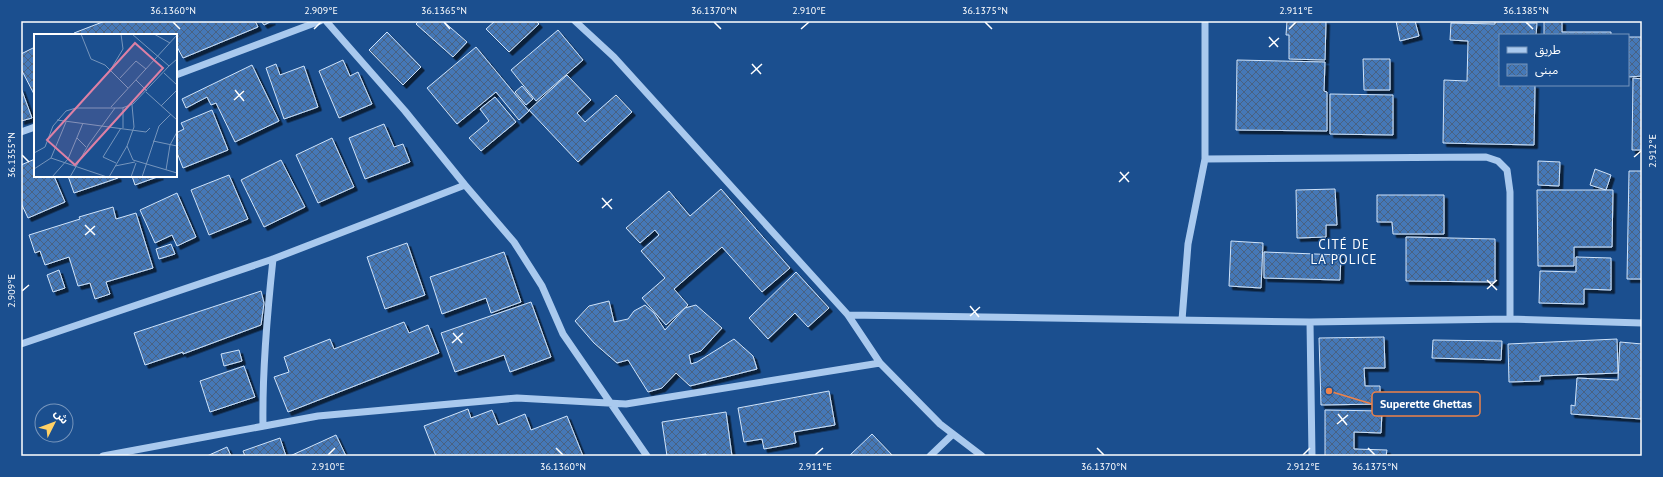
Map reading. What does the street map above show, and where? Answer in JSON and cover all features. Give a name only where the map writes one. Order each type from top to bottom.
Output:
[{"type":"street","points":[[177,75],[320,21]]},
{"type":"street","points":[[326,21],[405,111],[465,185],[514,242],[542,286],[563,334],[612,403],[647,456]]},
{"type":"street","points":[[575,21],[620,63],[848,315],[880,363],[940,424],[982,456]]},
{"type":"street","points":[[1182,320],[1188,244],[1205,159],[1205,21]]},
{"type":"street","points":[[21,132],[34,127]]},
{"type":"street","points":[[1205,159],[1486,157],[1498,161],[1507,170],[1510,192],[1510,319]]},
{"type":"street","points":[[21,344],[272,259],[465,185]]},
{"type":"street","points":[[263,426],[262,394],[272,259]]},
{"type":"street","points":[[848,315],[1310,322],[1510,319],[1642,323]]},
{"type":"street","points":[[1310,322],[1312,456]]},
{"type":"street","points":[[104,456],[318,416],[517,398],[626,404],[880,363]]},
{"type":"street","points":[[930,456],[953,434]]},
{"type":"building","points":[[105,21],[255,21],[258,27],[183,58],[177,47],[177,34],[74,33]]},
{"type":"building","points":[[261,21],[272,21],[264,25]]},
{"type":"building","points":[[419,21],[443,21],[467,42],[453,57],[416,24]]},
{"type":"building","points":[[495,21],[536,21],[539,24],[509,52],[486,29]]},
{"type":"building","points":[[1287,21],[1326,21],[1325,60],[1289,59],[1289,35],[1286,35]]},
{"type":"building","points":[[1396,21],[1415,21],[1419,36],[1400,41]]},
{"type":"building","points":[[1495,21],[1526,21],[1526,23],[1537,23],[1536,34],[1499,34],[1499,86],[1535,86],[1534,145],[1443,143],[1444,80],[1467,81],[1468,41],[1450,40],[1451,23],[1495,24]]},
{"type":"building","points":[[1544,21],[1562,21],[1562,32],[1611,32],[1611,34],[1544,34]]},
{"type":"building","points":[[558,30],[583,60],[536,101],[511,70]]},
{"type":"building","points":[[387,32],[421,67],[403,85],[369,50]]},
{"type":"building","points":[[1629,37],[1642,37],[1642,76],[1629,77]]},
{"type":"building","points":[[476,47],[529,111],[519,120],[496,92],[457,124],[427,88]]},
{"type":"building","points":[[34,48],[34,94],[21,69],[21,54]]},
{"type":"building","points":[[1363,59],[1390,59],[1390,90],[1364,90]]},
{"type":"building","points":[[343,60],[350,76],[358,72],[372,104],[339,118],[319,71]]},
{"type":"building","points":[[1237,60],[1325,62],[1324,91],[1327,92],[1327,131],[1236,130]]},
{"type":"building","points":[[276,64],[280,75],[304,66],[318,107],[284,119],[266,68]]},
{"type":"building","points":[[252,65],[279,121],[235,142],[216,103],[211,105],[207,97],[186,108],[182,99]]},
{"type":"building","points":[[567,75],[591,100],[577,113],[585,122],[616,95],[632,112],[578,162],[529,110]]},
{"type":"building","points":[[1633,78],[1642,79],[1642,150],[1632,150]]},
{"type":"building","points":[[522,86],[533,99],[526,105],[515,92]]},
{"type":"building","points":[[21,88],[32,118],[21,121]]},
{"type":"building","points":[[1330,94],[1393,95],[1393,135],[1330,134]]},
{"type":"building","points":[[495,97],[516,122],[481,151],[469,138],[489,121],[480,109]]},
{"type":"building","points":[[212,110],[228,150],[183,168],[177,153],[177,132],[184,129],[181,123]]},
{"type":"building","points":[[384,124],[394,147],[403,144],[410,162],[365,179],[349,138]]},
{"type":"building","points":[[332,138],[354,187],[318,203],[296,155]]},
{"type":"building","points":[[34,159],[34,177],[54,177],[65,202],[28,218],[21,203],[21,165]]},
{"type":"building","points":[[281,160],[305,207],[264,227],[241,180]]},
{"type":"building","points":[[1538,161],[1560,162],[1559,186],[1538,185]]},
{"type":"building","points":[[1595,169],[1611,175],[1606,190],[1590,185]]},
{"type":"building","points":[[1629,171],[1642,171],[1642,279],[1627,279]]},
{"type":"building","points":[[229,175],[248,219],[209,235],[191,190]]},
{"type":"building","points":[[68,177],[118,178],[74,193]]},
{"type":"building","points":[[132,177],[157,177],[135,185]]},
{"type":"building","points":[[721,189],[790,268],[762,292],[722,247],[674,289],[688,305],[666,325],[642,298],[665,278],[641,251],[659,235],[655,230],[640,243],[626,228],[669,191],[690,216]]},
{"type":"building","points":[[1335,189],[1337,225],[1326,225],[1326,237],[1297,238],[1296,190]]},
{"type":"building","points":[[1537,190],[1613,190],[1612,247],[1574,247],[1574,266],[1538,266]]},
{"type":"building","points":[[177,193],[196,237],[177,246],[172,235],[155,243],[140,210]]},
{"type":"building","points":[[1377,195],[1444,195],[1444,234],[1393,234],[1392,222],[1377,222]]},
{"type":"building","points":[[113,207],[116,219],[136,213],[153,268],[106,282],[110,294],[95,299],[90,283],[78,286],[69,257],[45,265],[40,251],[35,253],[29,235],[80,219],[79,217]]},
{"type":"building","points":[[1406,237],[1495,239],[1495,282],[1406,281]]},
{"type":"building","points":[[1231,241],[1263,243],[1261,288],[1229,286]]},
{"type":"building","points":[[407,243],[425,295],[385,309],[367,257]]},
{"type":"building","points":[[171,244],[175,254],[159,259],[156,249]]},
{"type":"building","points":[[504,252],[521,302],[491,313],[486,298],[442,314],[430,277]]},
{"type":"building","points":[[1264,252],[1341,255],[1340,280],[1264,278]]},
{"type":"building","points":[[1576,257],[1611,258],[1611,290],[1584,289],[1584,304],[1539,303],[1540,271],[1576,272]]},
{"type":"building","points":[[59,270],[65,288],[53,292],[47,275]]},
{"type":"building","points":[[796,272],[829,308],[808,327],[795,313],[768,339],[749,318]]},
{"type":"building","points":[[261,291],[264,303],[261,325],[183,354],[183,352],[145,365],[134,333]]},
{"type":"building","points":[[609,301],[614,322],[628,319],[634,311],[645,305],[654,313],[665,330],[685,308],[696,305],[722,328],[701,351],[689,355],[691,364],[697,362],[734,339],[753,356],[757,369],[690,386],[676,373],[662,388],[648,392],[628,360],[617,363],[594,343],[575,321],[589,306]]},
{"type":"building","points":[[531,302],[551,357],[510,372],[504,355],[455,372],[441,333]]},
{"type":"building","points":[[404,322],[409,333],[428,325],[439,353],[288,412],[274,377],[289,372],[284,357],[330,339],[334,349]]},
{"type":"building","points":[[1384,337],[1385,368],[1364,368],[1365,386],[1380,386],[1380,404],[1321,405],[1319,338]]},
{"type":"building","points":[[1617,339],[1618,373],[1540,376],[1540,381],[1509,382],[1508,344]]},
{"type":"building","points":[[1433,340],[1502,341],[1501,360],[1432,358]]},
{"type":"building","points":[[1620,342],[1642,344],[1642,419],[1571,414],[1571,405],[1575,406],[1577,378],[1618,380]]},
{"type":"building","points":[[239,350],[242,361],[224,366],[221,354]]},
{"type":"building","points":[[244,366],[255,397],[210,412],[200,381]]},
{"type":"building","points":[[829,391],[835,425],[794,432],[796,443],[764,449],[762,439],[744,442],[738,408]]},
{"type":"building","points":[[468,409],[471,418],[492,410],[498,425],[525,414],[531,430],[567,416],[583,456],[436,456],[424,426]]},
{"type":"building","points":[[1325,410],[1382,411],[1381,433],[1354,432],[1354,449],[1387,450],[1386,456],[1325,456]]},
{"type":"building","points":[[726,412],[732,456],[706,456],[706,454],[694,456],[667,456],[662,422]]},
{"type":"building","points":[[872,434],[893,456],[849,456]]},
{"type":"building","points":[[336,435],[346,456],[290,456]]},
{"type":"building","points":[[280,438],[286,456],[245,456],[243,451]]},
{"type":"building","points":[[227,447],[231,456],[207,456]]},
{"type":"place","name":"Superette Ghettas","points":[[1329,391]]},
{"type":"district","name":"CITÉ DE LA POLICE","points":[[1344,252]]}]
